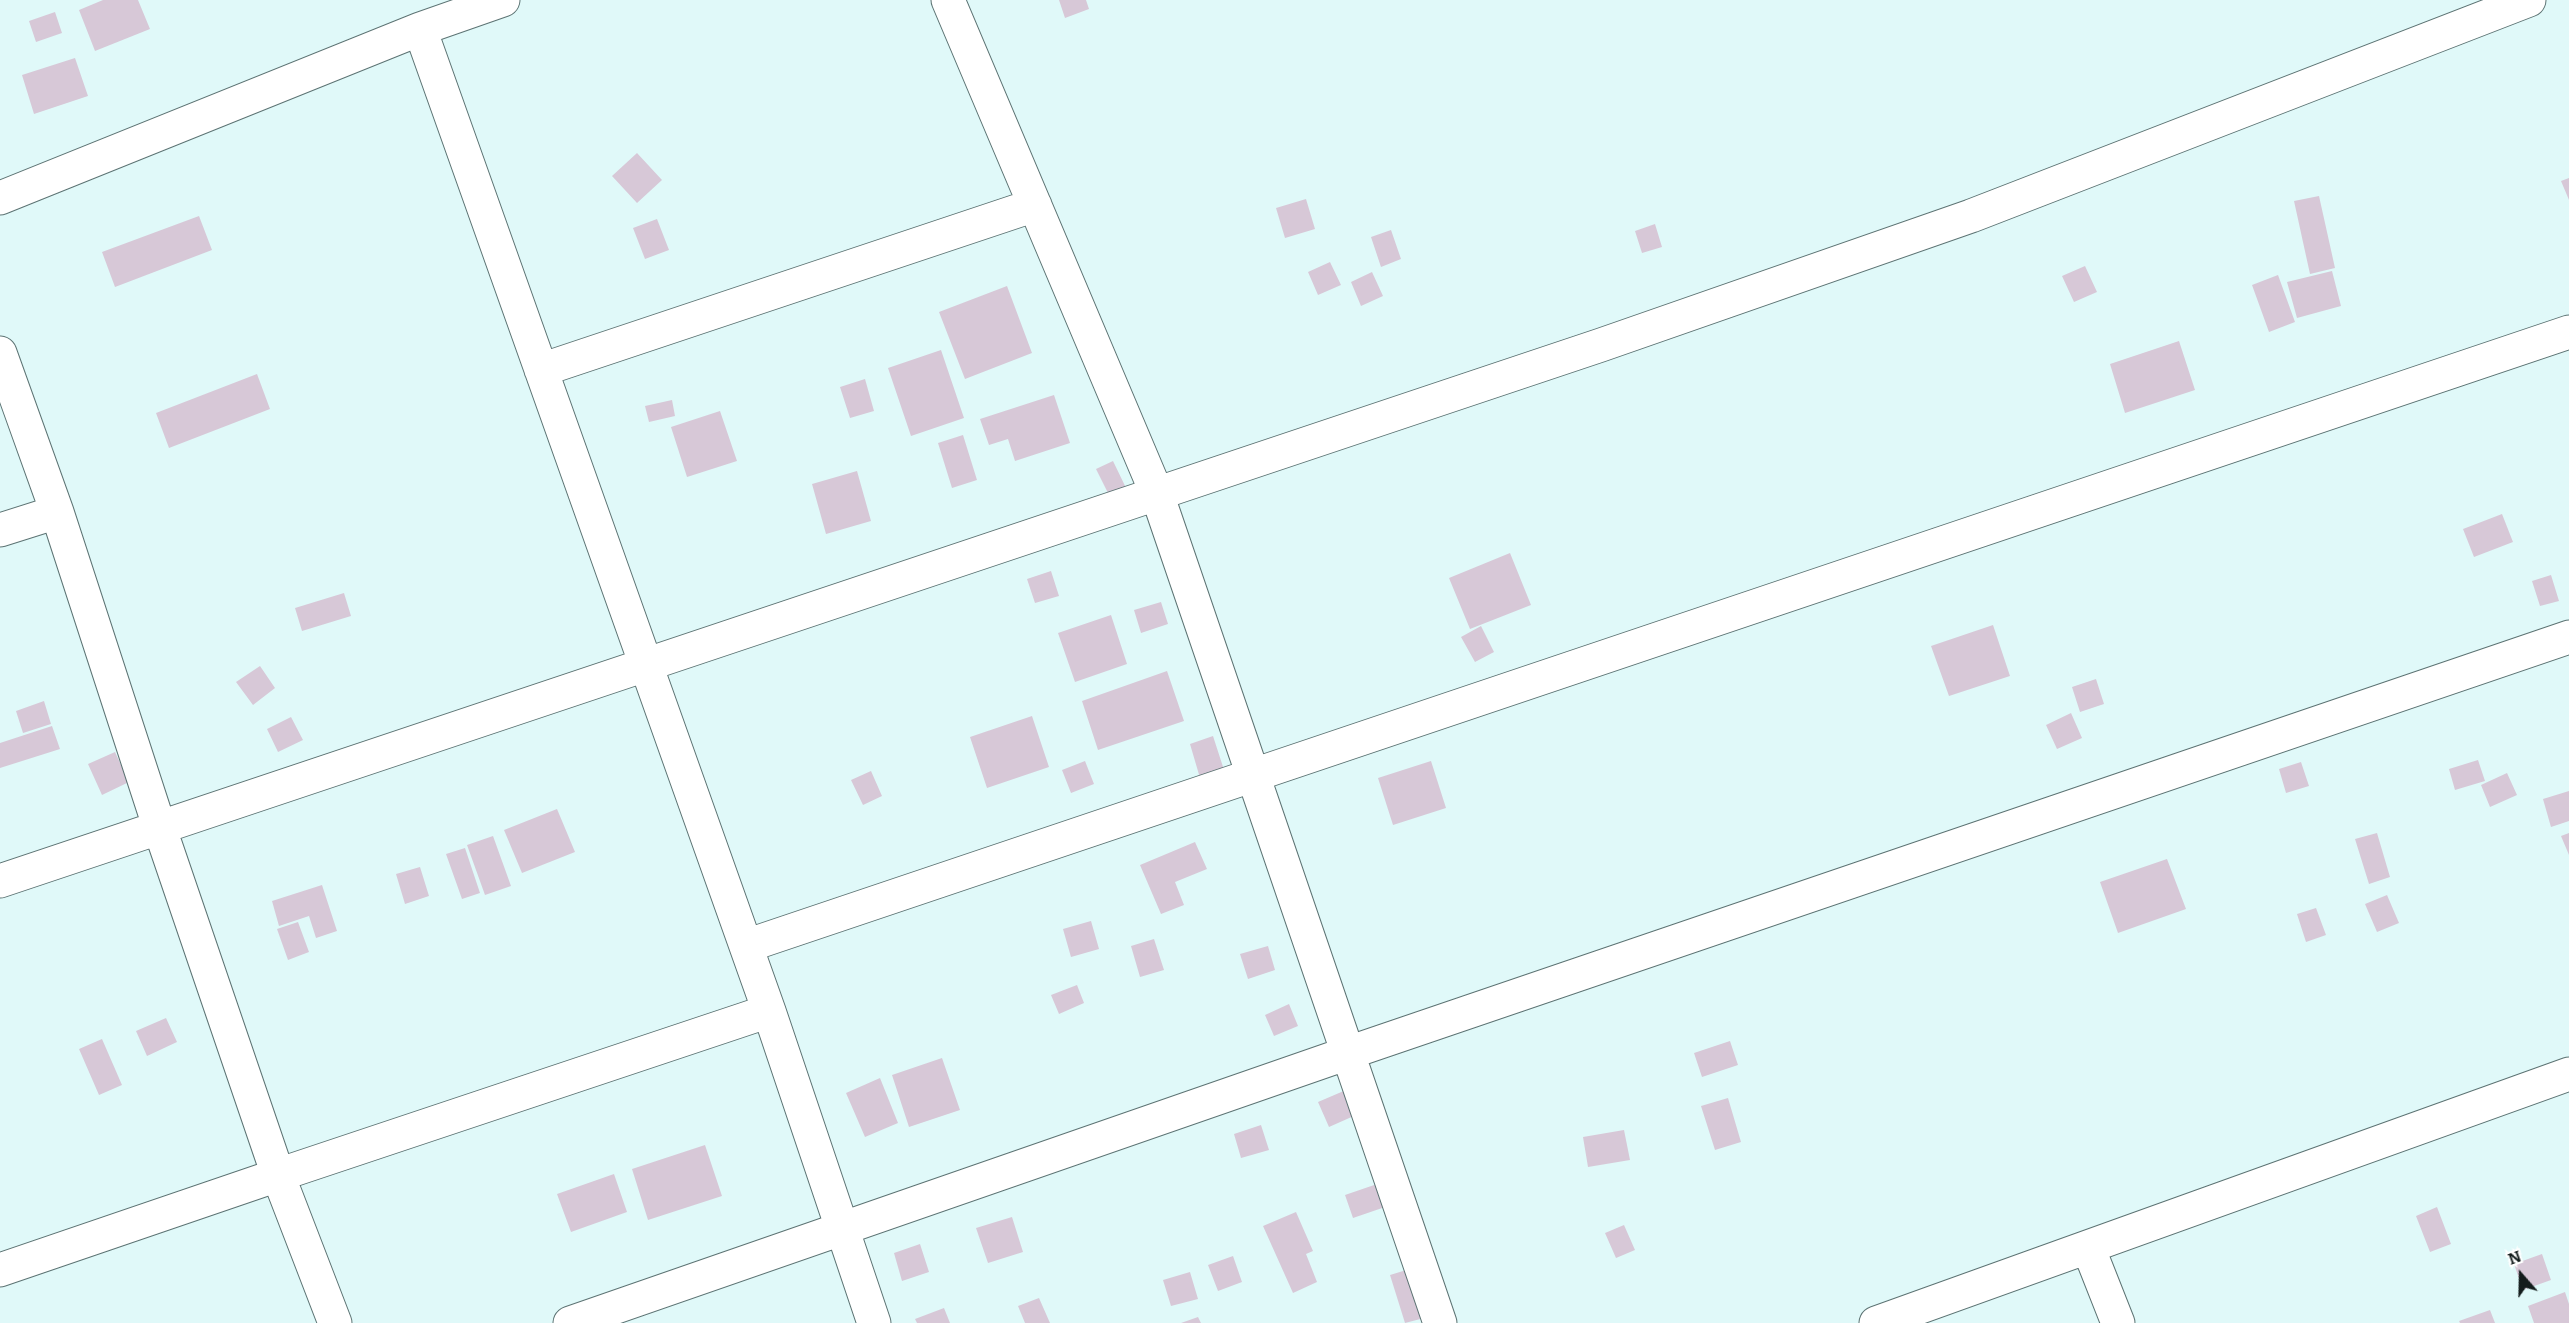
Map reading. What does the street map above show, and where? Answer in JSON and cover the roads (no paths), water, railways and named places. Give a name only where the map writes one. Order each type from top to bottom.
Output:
[{"type":"street","points":[[0,198],[420,29],[503,0]]},
{"type":"street","points":[[948,0],[1157,494],[1440,1323]]},
{"type":"street","points":[[0,881],[1602,345],[1971,216],[2529,0]]},
{"type":"street","points":[[420,29],[769,1011],[874,1323]]},
{"type":"street","points":[[541,370],[1035,205]]},
{"type":"street","points":[[746,946],[2569,332]]},
{"type":"street","points":[[0,353],[57,512],[160,829],[278,1175],[335,1323]]},
{"type":"street","points":[[0,530],[57,512]]},
{"type":"street","points":[[570,1323],[1348,1053],[2569,637]]},
{"type":"street","points":[[0,1270],[769,1011]]},
{"type":"street","points":[[1876,1323],[2569,1074]]},
{"type":"street","points":[[2088,1247],[2118,1323]]}]
